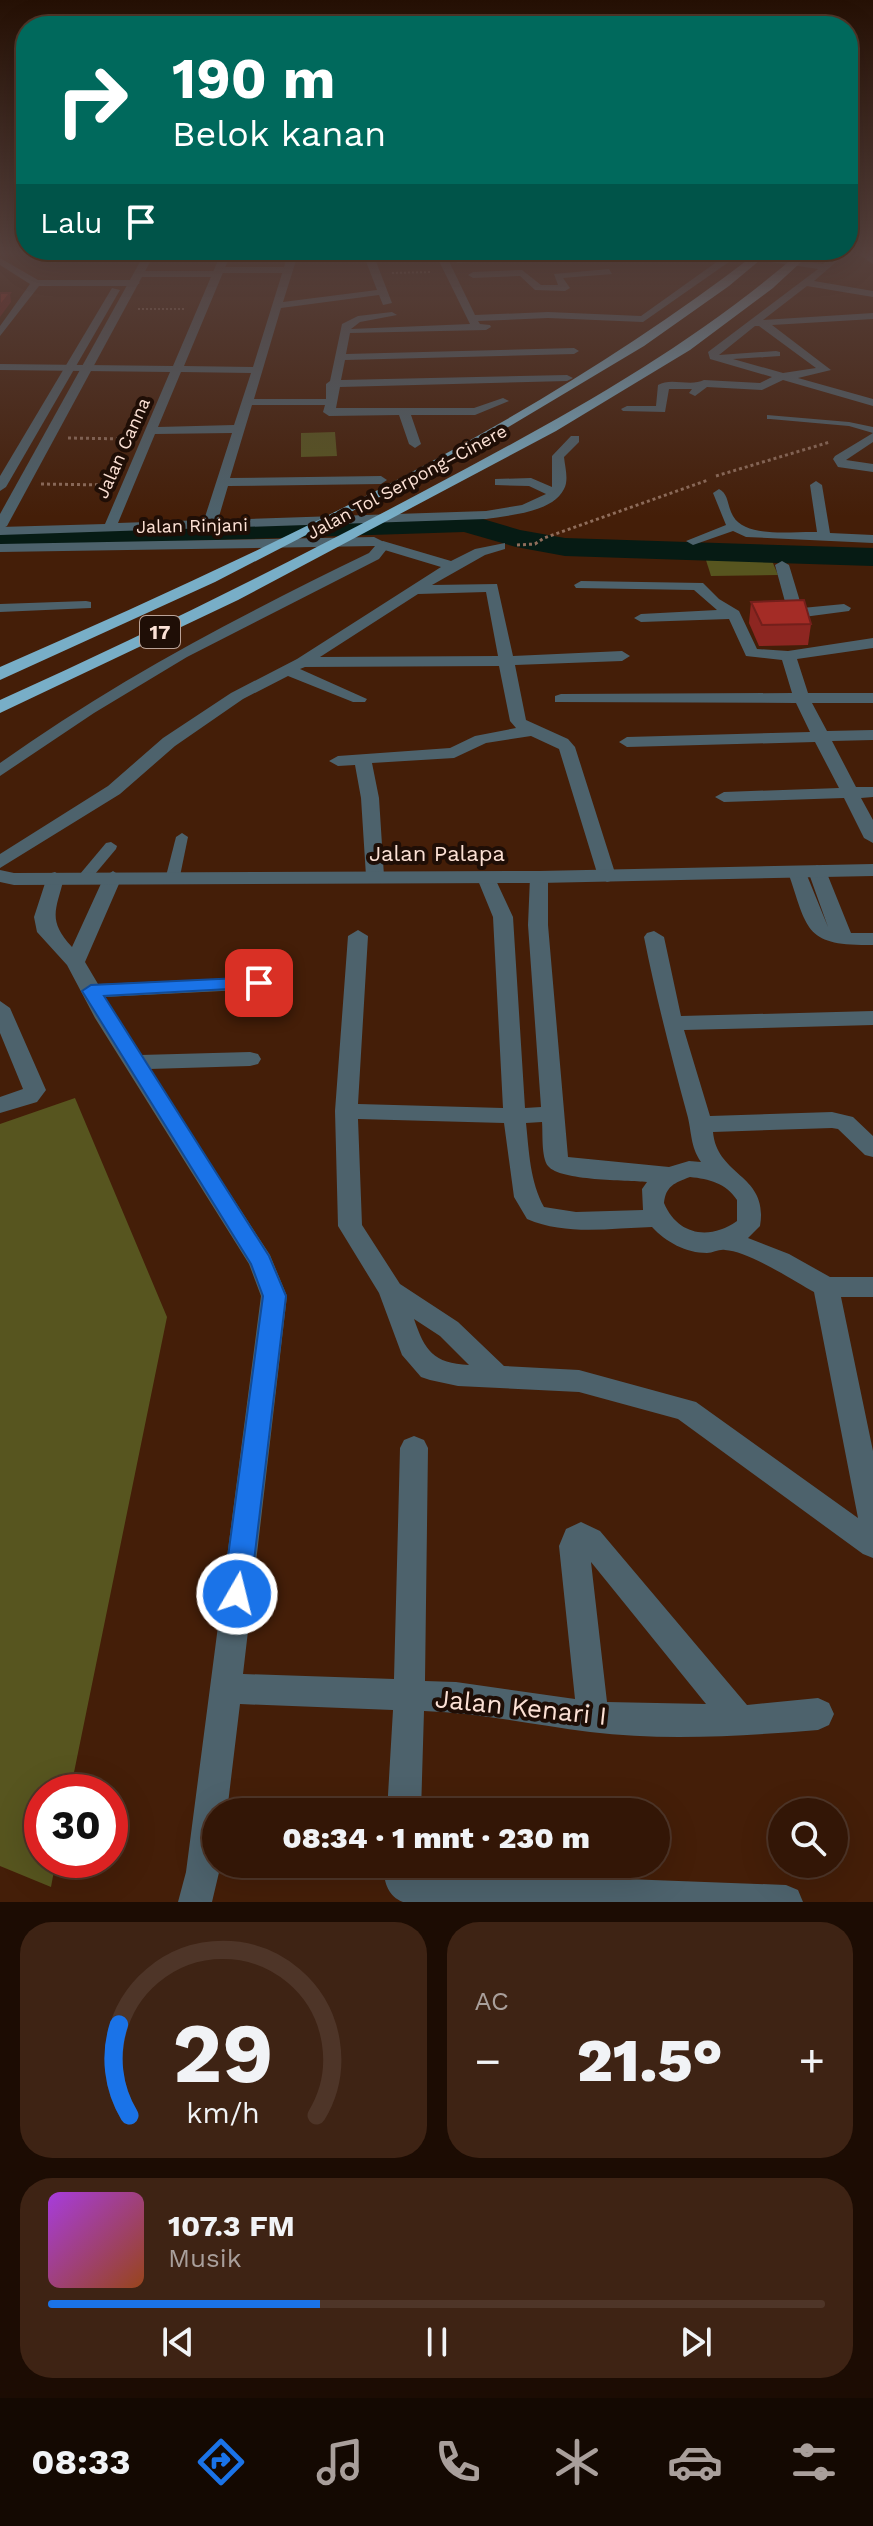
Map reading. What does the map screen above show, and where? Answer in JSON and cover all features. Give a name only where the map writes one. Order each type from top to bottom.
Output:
[{"type":"highway","name":"Jalan Tol Serpong–Cinere","points":[[0,674],[350,509],[507,425],[647,340]]},
{"type":"highway","name":"Jalan Tol Serpong–Cinere","points":[[0,707],[106,660],[406,507],[544,432],[696,340]]},
{"type":"street","points":[[0,487],[86,340]]},
{"type":"street","points":[[103,340],[0,528],[486,515],[530,506],[555,493],[559,485],[558,456],[575,439]]},
{"type":"street","name":"Jalan Canna","points":[[110,527],[190,340]]},
{"type":"street","points":[[210,524],[266,340]]},
{"type":"street","points":[[343,340],[332,384],[330,413],[481,410],[503,401]]},
{"type":"street","points":[[714,357],[713,352],[732,340]]},
{"type":"street","points":[[627,409],[661,410],[664,385],[697,389],[710,383],[762,387],[779,378],[825,370],[782,340]]},
{"type":"street","points":[[339,357],[574,351]]},
{"type":"street","points":[[714,357],[776,354]]},
{"type":"street","points":[[714,357],[868,402]]},
{"type":"street","points":[[0,367],[257,370]]},
{"type":"street","points":[[741,376],[754,377],[760,372]]},
{"type":"street","points":[[332,384],[567,378]]},
{"type":"street","points":[[801,397],[809,386]]},
{"type":"street","points":[[246,402],[330,402]]},
{"type":"street","points":[[832,405],[850,407],[868,402]]},
{"type":"street","points":[[404,412],[415,444]]},
{"type":"street","points":[[148,435],[237,429]]},
{"type":"street","points":[[873,437],[839,459],[842,464],[873,468]]},
{"type":"street","points":[[221,482],[381,480]]},
{"type":"street","points":[[500,482],[531,482],[555,493]]},
{"type":"street","points":[[816,485],[824,536]]},
{"type":"street","points":[[719,493],[725,517],[733,527],[746,533],[873,539]]},
{"type":"street","points":[[693,541],[733,527]]},
{"type":"street","name":"Jalan Rinjani","points":[[0,548],[374,541],[452,566]]},
{"type":"street","points":[[0,771],[127,685],[242,620],[379,553],[383,545]]},
{"type":"street","points":[[0,862],[114,790],[169,742],[226,703],[294,666],[452,566],[500,546]]},
{"type":"street","points":[[782,565],[796,614]]},
{"type":"street","points":[[581,585],[697,586],[747,613]]},
{"type":"street","points":[[413,590],[492,587],[518,721],[532,731],[562,741],[567,747],[607,876]]},
{"type":"street","points":[[0,608],[86,605]]},
{"type":"street","points":[[641,618],[796,614],[844,608]]},
{"type":"street","points":[[747,613],[751,653],[788,656],[873,643]]},
{"type":"street","points":[[294,666],[622,656]]},
{"type":"street","points":[[788,656],[803,701],[873,838]]},
{"type":"street","points":[[294,666],[359,699]]},
{"type":"street","points":[[561,699],[803,701],[873,698]]},
{"type":"street","points":[[338,761],[454,753],[464,744],[480,739],[532,731]]},
{"type":"street","points":[[627,742],[873,735]]},
{"type":"street","points":[[363,759],[370,798],[375,876]]},
{"type":"street","points":[[724,797],[873,792]]},
{"type":"street","name":"Jalan Palapa","points":[[0,876],[14,879],[173,876],[486,878],[873,870]]},
{"type":"street","points":[[817,871],[843,939]]},
{"type":"street","points":[[797,872],[817,927],[824,934],[843,939],[873,939]]},
{"type":"street","points":[[75,962],[113,877]]},
{"type":"street","points":[[539,877],[538,909],[555,1158],[562,1166],[720,1172]]},
{"type":"street","points":[[55,878],[44,925],[75,962],[134,1062],[261,1262],[274,1296],[203,1872],[195,1902]]},
{"type":"street","points":[[486,878],[501,910],[515,1116],[525,1199],[536,1213],[555,1220],[656,1218]]},
{"type":"street","points":[[501,910],[538,909]]},
{"type":"street","points":[[358,936],[346,1111],[350,1226],[391,1291],[411,1348],[430,1369],[458,1375],[579,1381],[686,1410],[873,1545]]},
{"type":"street","points":[[55,940],[87,937]]},
{"type":"street","points":[[654,937],[672,1023],[702,1135],[720,1172],[746,1192],[752,1211],[748,1226],[727,1240],[712,1243],[674,1234],[656,1218],[651,1199],[659,1181],[679,1172],[702,1135]]},
{"type":"street","points":[[91,991],[259,983]]},
{"type":"street","points":[[0,1008],[35,1090],[29,1097],[0,1105]]},
{"type":"street","points":[[672,1023],[873,1018]]},
{"type":"street","points":[[134,1062],[250,1059]]},
{"type":"street","points":[[346,1111],[515,1116],[551,1114]]},
{"type":"street","points":[[702,1135],[832,1120],[845,1123],[873,1149]]},
{"type":"street","points":[[748,1226],[780,1261]]},
{"type":"street","points":[[727,1240],[780,1261],[826,1287],[873,1287]]},
{"type":"street","points":[[826,1287],[873,1520]]},
{"type":"street","points":[[391,1291],[449,1329],[496,1375]]},
{"type":"street","points":[[405,1798],[414,1448]]},
{"type":"street","points":[[593,1717],[574,1546],[576,1538],[581,1535],[590,1540],[740,1721]]},
{"type":"street","name":"Jalan Kenari I","points":[[224,1688],[456,1697],[593,1717],[740,1721],[818,1714]]},
{"type":"street","points":[[401,1878],[406,1886],[414,1888],[786,1902]]},
{"type":"lane","points":[[770,417],[849,424],[873,430]]},
{"type":"lane","points":[[173,876],[182,837]]},
{"type":"lane","points":[[85,877],[111,846]]},
{"type":"path","points":[[50,438],[148,435]]},
{"type":"path","points":[[23,484],[127,485]]},
{"type":"path","points":[[535,544],[544,538]]},
{"type":"shaded area","points":[[335,432],[337,456],[301,457],[301,433]]},
{"type":"shaded area","points":[[770,556],[778,575],[711,576],[705,557]]},
{"type":"shaded area","points":[[75,1098],[167,1317],[74,1774],[24,1774],[24,1876],[0,1866],[0,1124]]},
{"type":"shaded area","points":[[29,1878],[53,1878],[51,1887]]},
{"type":"building","points":[[804,600],[811,624],[762,625],[751,602]]},
{"type":"waterway","points":[[0,538],[466,523],[516,538],[565,547],[873,557]]},
{"type":"route","points":[[237,1594],[274,1314],[270,1279],[91,991],[259,983]]}]
